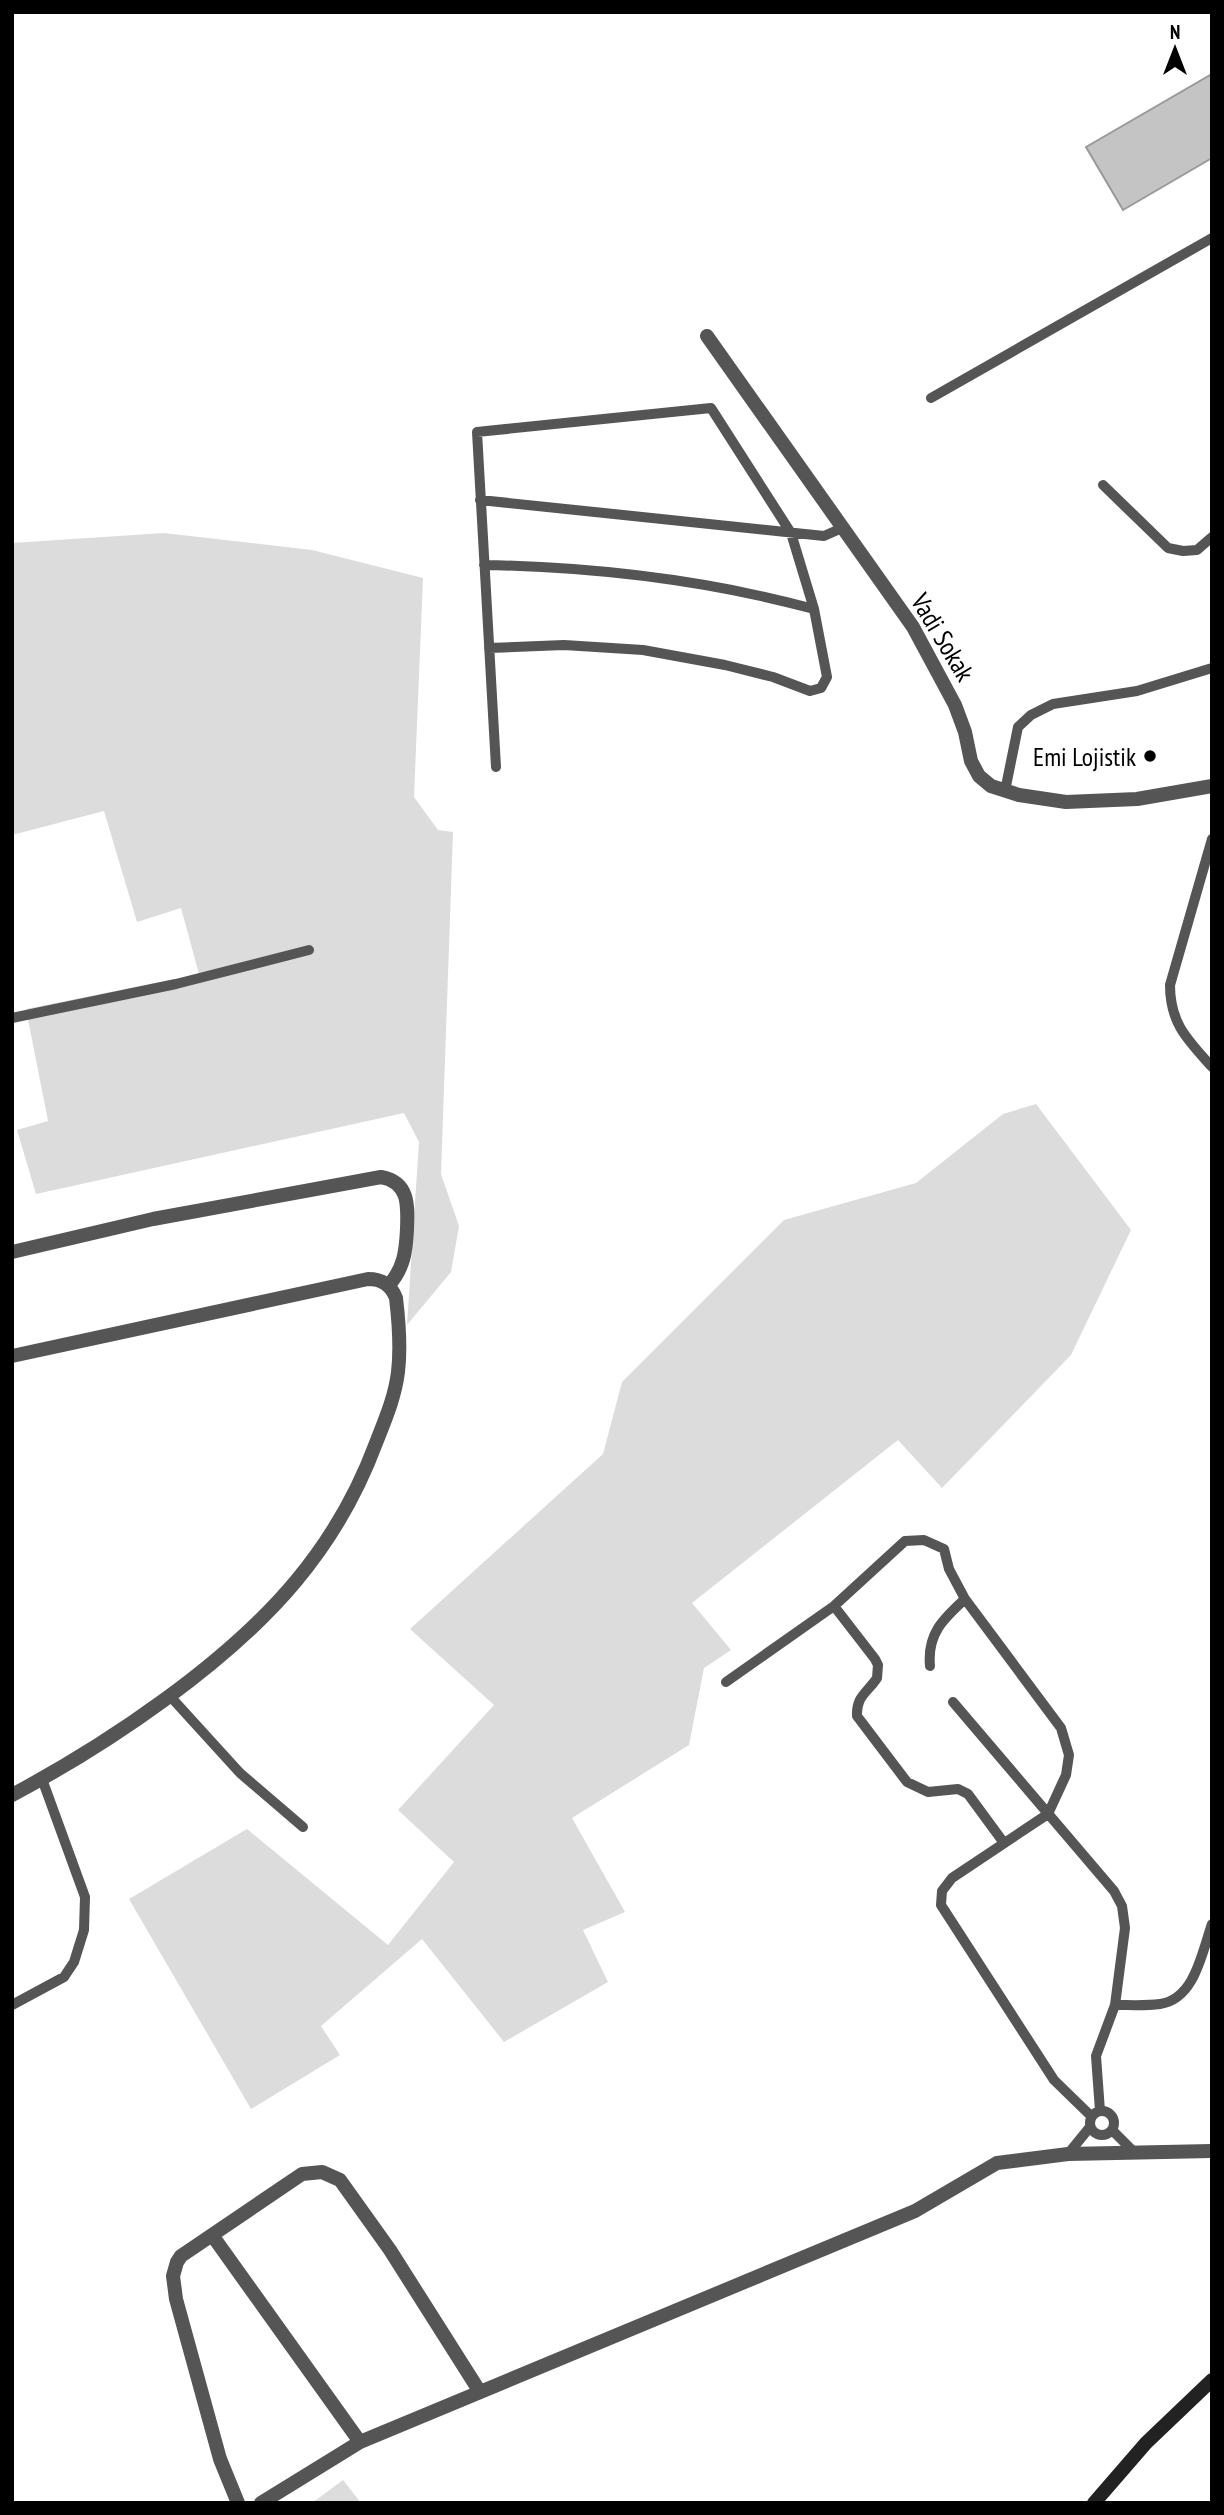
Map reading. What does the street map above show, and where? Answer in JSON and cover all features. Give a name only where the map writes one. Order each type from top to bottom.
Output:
[{"type":"main road","points":[[1094,2503],[1146,2443],[1212,2380]]},
{"type":"street","name":"Vadi Sokak","points":[[707,335],[908,619],[934,662],[965,732],[967,752],[974,768],[991,786],[1019,795],[1066,802],[1136,799],[1212,786]]},
{"type":"street","points":[[12,1252],[153,1219],[381,1177],[401,1186],[408,1205],[404,1262],[389,1285]]},
{"type":"street","points":[[12,1356],[368,1279],[383,1281],[389,1285],[396,1298],[400,1351],[398,1374],[386,1418],[348,1506],[312,1560],[276,1603],[169,1695],[123,1728],[12,1796]]},
{"type":"street","points":[[261,2503],[360,2442],[915,2211],[997,2164],[1068,2154],[1212,2151]]},
{"type":"street","points":[[238,2503],[220,2459],[173,2283],[174,2269],[181,2256],[302,2174],[322,2172],[340,2180],[390,2250],[480,2392]]},
{"type":"street","points":[[212,2235],[360,2442]]},
{"type":"lane","points":[[931,398],[1212,238]]},
{"type":"lane","points":[[489,648],[564,645],[643,650],[725,665],[773,677],[810,691],[821,688],[827,677],[814,609],[791,533],[711,408],[477,432],[484,565],[496,767]]},
{"type":"lane","points":[[1103,485],[1168,548],[1197,550],[1212,537]]},
{"type":"lane","points":[[481,500],[824,537],[842,528]]},
{"type":"lane","points":[[484,565],[536,566],[639,575],[744,592],[814,609]]},
{"type":"lane","points":[[1005,791],[1018,727],[1042,708],[1137,691],[1212,668]]},
{"type":"lane","points":[[1212,839],[1172,974],[1170,997],[1179,1028],[1212,1067]]},
{"type":"lane","points":[[12,1018],[162,987],[309,950]]},
{"type":"lane","points":[[726,1682],[834,1606],[905,1541],[915,1539],[931,1542],[944,1549],[949,1569],[965,1599],[1043,1702],[1065,1737],[1069,1765],[1048,1814],[951,1878],[942,1891],[941,1905],[1054,2080],[1094,2118]]},
{"type":"lane","points":[[930,1666],[929,1654],[934,1632],[947,1615],[965,1599]]},
{"type":"lane","points":[[834,1606],[878,1665],[875,1682],[861,1695],[857,1716],[907,1783],[928,1792],[951,1789],[963,1791],[1004,1843]]},
{"type":"lane","points":[[169,1695],[240,1773],[303,1828]]},
{"type":"lane","points":[[953,1702],[1114,1891],[1122,1906],[1125,1928],[1115,2005],[1096,2056],[1094,2118],[1097,2135],[1108,2134],[1112,2130],[1114,2119],[1106,2111],[1094,2118],[1068,2154]]},
{"type":"lane","points":[[12,2005],[64,1977],[77,1954],[84,1930],[85,1897],[42,1779]]},
{"type":"lane","points":[[1115,2005],[1161,2004],[1177,1997],[1190,1984],[1212,1924]]},
{"type":"lane","points":[[1112,2130],[1134,2152]]},
{"type":"shaded area","points":[[164,533],[312,550],[423,578],[414,797],[438,830],[453,832],[441,1174],[459,1226],[451,1272],[407,1325],[419,1142],[404,1113],[36,1194],[17,1130],[48,1121],[26,1009],[199,974],[181,908],[137,922],[104,811],[12,835],[12,543]]},
{"type":"shaded area","points":[[1036,1104],[1131,1230],[1071,1355],[942,1488],[898,1440],[692,1603],[731,1650],[704,1668],[689,1745],[572,1818],[625,1912],[583,1930],[608,1982],[504,2042],[422,1939],[321,2026],[340,2055],[251,2109],[129,1899],[247,1829],[388,1945],[454,1862],[398,1810],[494,1705],[410,1629],[603,1454],[622,1382],[784,1220],[916,1183],[1003,1114]]},
{"type":"shaded area","points":[[343,2480],[361,2503],[312,2503]]},
{"type":"building","points":[[1212,74],[1212,158],[1123,210],[1086,147]]},
{"type":"place","name":"Emi Lojistik","points":[[1150,756]]}]
